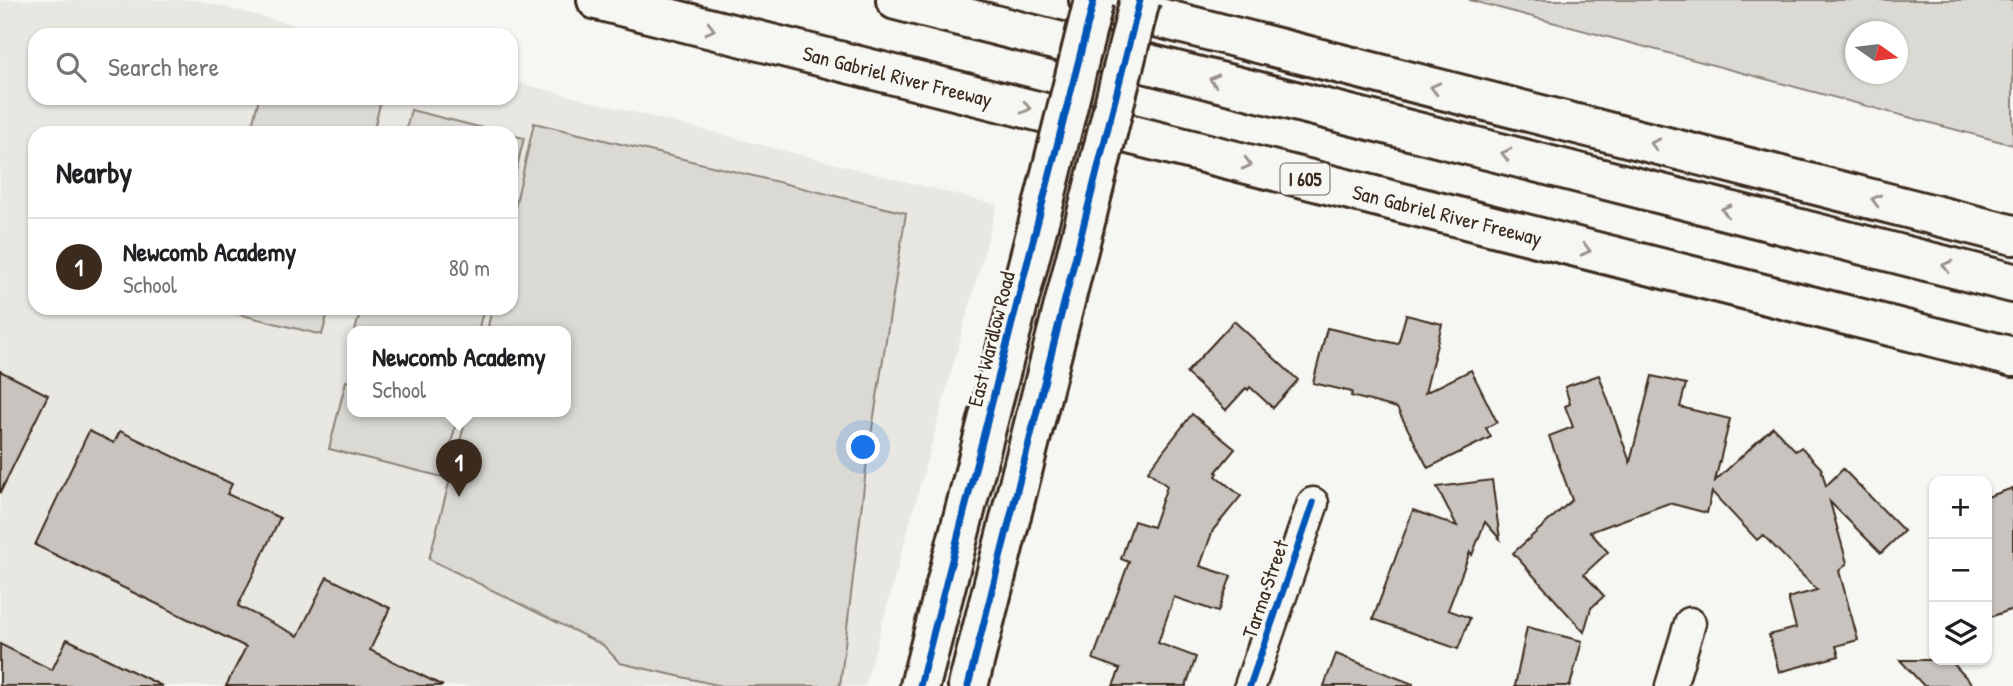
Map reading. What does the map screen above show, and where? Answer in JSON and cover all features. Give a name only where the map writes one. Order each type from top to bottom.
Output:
[{"type":"main road","name":"San Gabriel River Freeway","points":[[597,0],[2013,358]]},
{"type":"main road","points":[[896,0],[2013,283]]},
{"type":"main road","points":[[1089,0],[2013,235]]},
{"type":"main road","name":"East Wardlow Road","points":[[920,686],[1094,0]]},
{"type":"main road","points":[[968,686],[1140,0]]},
{"type":"street","name":"Tarma Street","points":[[1250,686],[1313,503]]},
{"type":"street","points":[[1671,686],[1690,623]]},
{"type":"shaded area","points":[[0,0],[197,0],[306,28],[28,28],[28,105],[518,105],[518,83],[997,205],[865,686],[0,686]]},
{"type":"shaded area","points":[[1469,0],[2013,0],[2013,145]]},
{"type":"shaded area","points":[[257,105],[380,105],[375,126],[252,126]]},
{"type":"shaded area","points":[[411,110],[475,126],[407,126]]},
{"type":"shaded area","points":[[534,123],[906,213],[867,461],[840,686],[722,686],[620,663],[603,645],[429,559],[466,417],[571,417],[571,326],[488,326],[490,315],[518,315],[518,194]]},
{"type":"shaded area","points":[[518,137],[524,138],[518,162]]},
{"type":"shaded area","points":[[242,315],[327,315],[322,335]]},
{"type":"shaded area","points":[[359,315],[482,315],[479,326],[356,326]]},
{"type":"shaded area","points":[[346,381],[347,417],[458,417],[443,477],[329,449]]},
{"type":"building","points":[[1406,315],[1442,324],[1425,393],[1471,370],[1497,422],[1486,428],[1491,437],[1428,468],[1397,408],[1351,396],[1352,392],[1313,383],[1327,328],[1398,344]]},
{"type":"building","points":[[1234,321],[1298,380],[1273,408],[1250,387],[1226,410],[1186,373]]},
{"type":"building","points":[[0,371],[48,395],[0,493]]},
{"type":"building","points":[[1599,375],[1630,462],[1652,376],[1686,384],[1680,407],[1730,419],[1715,481],[1773,427],[1796,451],[1801,447],[1821,468],[1826,486],[1843,469],[1904,531],[1881,553],[1830,502],[1847,563],[1839,571],[1858,640],[1836,646],[1839,656],[1779,672],[1769,635],[1796,628],[1788,598],[1817,590],[1763,535],[1757,540],[1712,492],[1707,513],[1669,503],[1590,532],[1608,552],[1584,574],[1604,596],[1591,608],[1584,632],[1513,553],[1572,500],[1549,436],[1573,427],[1565,406],[1570,404],[1565,387]]},
{"type":"building","points":[[1192,414],[1235,449],[1216,472],[1216,476],[1241,496],[1213,530],[1200,566],[1231,576],[1218,612],[1174,597],[1158,643],[1196,657],[1186,686],[1113,686],[1120,669],[1093,659],[1129,562],[1121,559],[1134,521],[1153,527],[1167,486],[1148,471]]},
{"type":"building","points":[[89,431],[114,443],[120,431],[232,484],[227,494],[280,518],[238,606],[298,636],[327,577],[390,608],[370,650],[443,686],[226,686],[246,647],[35,545]]},
{"type":"building","points":[[1492,480],[1500,539],[1485,522],[1472,555],[1470,552],[1448,610],[1470,618],[1458,649],[1373,619],[1413,510],[1457,526],[1437,487]]},
{"type":"building","points":[[2013,488],[2013,609],[1992,616],[1992,539],[1992,495]]},
{"type":"building","points":[[1527,627],[1582,641],[1570,686],[1515,686]]},
{"type":"building","points":[[67,639],[162,686],[0,686],[0,644],[52,670]]},
{"type":"building","points":[[1336,654],[1413,684],[1324,686]]},
{"type":"building","points":[[1900,660],[1929,660],[1929,665],[1955,665],[1974,686],[1924,686]]},
{"type":"cycle path","points":[[920,686],[1094,0]]},
{"type":"cycle path","points":[[968,686],[1140,0]]},
{"type":"cycle path","points":[[1250,686],[1313,503]]},
{"type":"place","name":"Newcomb Academy","points":[[459,497]]}]
